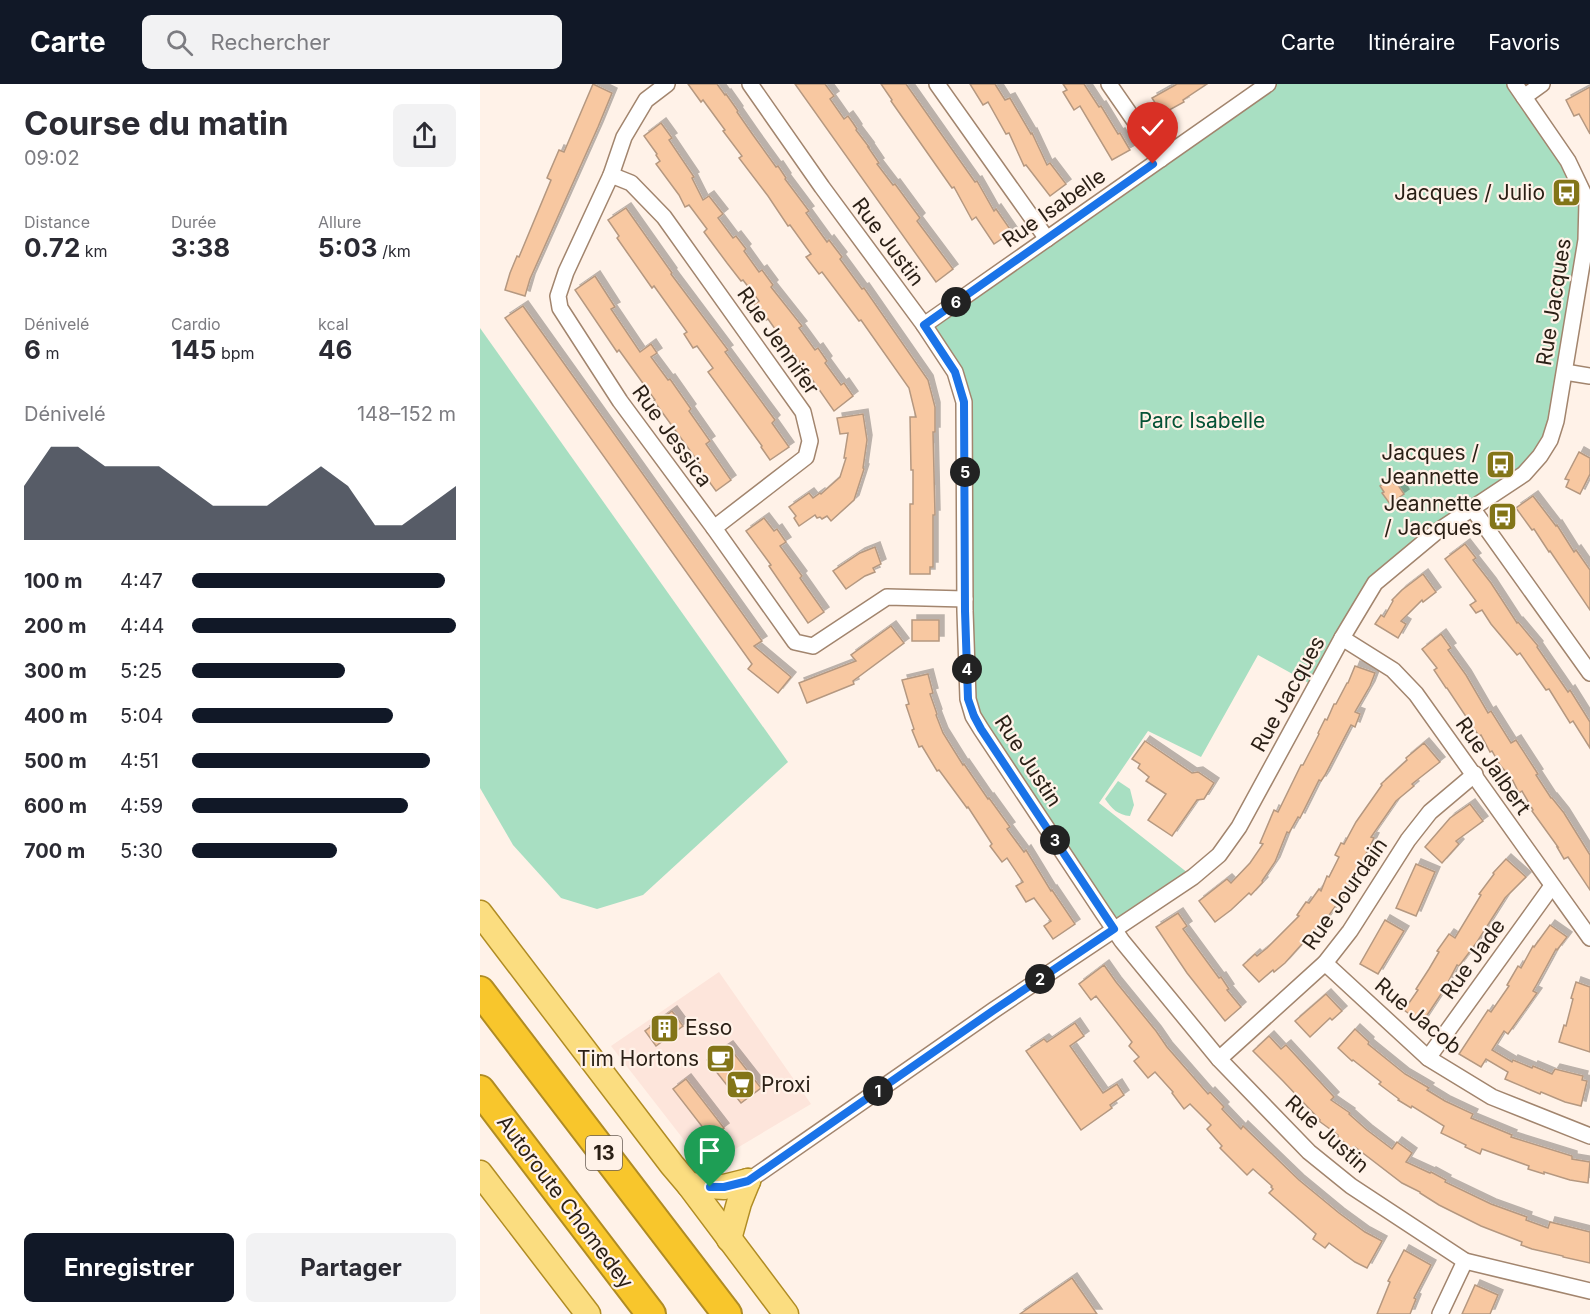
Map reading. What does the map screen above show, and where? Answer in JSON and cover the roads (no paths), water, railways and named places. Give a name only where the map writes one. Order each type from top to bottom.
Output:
[{"type":"highway","name":"13","points":[[480,991],[727,1314]]},
{"type":"highway","name":"Autoroute Chomedey","points":[[480,1090],[651,1314]]},
{"type":"main road","points":[[480,901],[512,956]]},
{"type":"main road","points":[[480,913],[786,1314]]},
{"type":"main road","points":[[480,1173],[588,1314]]},
{"type":"main road","points":[[689,1185],[724,1187],[748,1181]]},
{"type":"main road","points":[[729,1239],[748,1181]]},
{"type":"street","name":"Rue Jessica","points":[[667,84],[646,100],[624,137],[611,175],[566,272],[558,296],[560,308],[620,401],[795,642],[813,646],[886,597],[965,599]]},
{"type":"street","name":"Rue Justin","points":[[750,84],[822,188],[924,325],[955,372],[964,402],[968,699],[981,729],[1114,929],[1219,1059],[1309,1152],[1351,1186],[1465,1261],[1590,1291]]},
{"type":"street","points":[[937,84],[1047,239]]},
{"type":"street","points":[[1109,84],[1161,159]]},
{"type":"street","name":"Rue Isabelle","points":[[924,325],[1268,84]]},
{"type":"street","name":"Rue Jacques","points":[[748,1181],[994,1010],[1193,876],[1219,855],[1239,827],[1342,638],[1375,583],[1435,533],[1524,474],[1540,456],[1550,440],[1556,421],[1587,240],[1589,201],[1568,161],[1515,84]]},
{"type":"street","points":[[1524,97],[1542,84]]},
{"type":"street","name":"Rue Jennifer","points":[[611,175],[631,183],[664,217],[802,412],[810,441],[806,457],[714,528]]},
{"type":"street","points":[[1565,372],[1590,376]]},
{"type":"street","points":[[1472,508],[1590,673]]},
{"type":"street","name":"Rue Jalbert","points":[[1342,638],[1393,670],[1416,694],[1590,938]]},
{"type":"street","name":"Rue Jourdain","points":[[1219,1059],[1325,963],[1350,931],[1408,840],[1430,812],[1475,774]]},
{"type":"street","name":"Rue Jade","points":[[1428,1058],[1552,886]]},
{"type":"street","name":"Rue Jacob","points":[[1325,963],[1428,1058],[1492,1097],[1590,1136]]},
{"type":"street","points":[[1440,1314],[1465,1261]]},
{"type":"place","name":"Jacques / Julio","points":[[1566,193]]},
{"type":"place","name":"Jacques / Jeannette","points":[[1500,465]]},
{"type":"place","name":"Jeannette / Jacques","points":[[1503,516]]},
{"type":"place","name":"Esso","points":[[664,1028]]},
{"type":"place","name":"Tim Hortons","points":[[720,1059]]},
{"type":"place","name":"Proxi","points":[[740,1085]]},
{"type":"park label","name":"Parc Isabelle","points":[[1202,421]]}]
